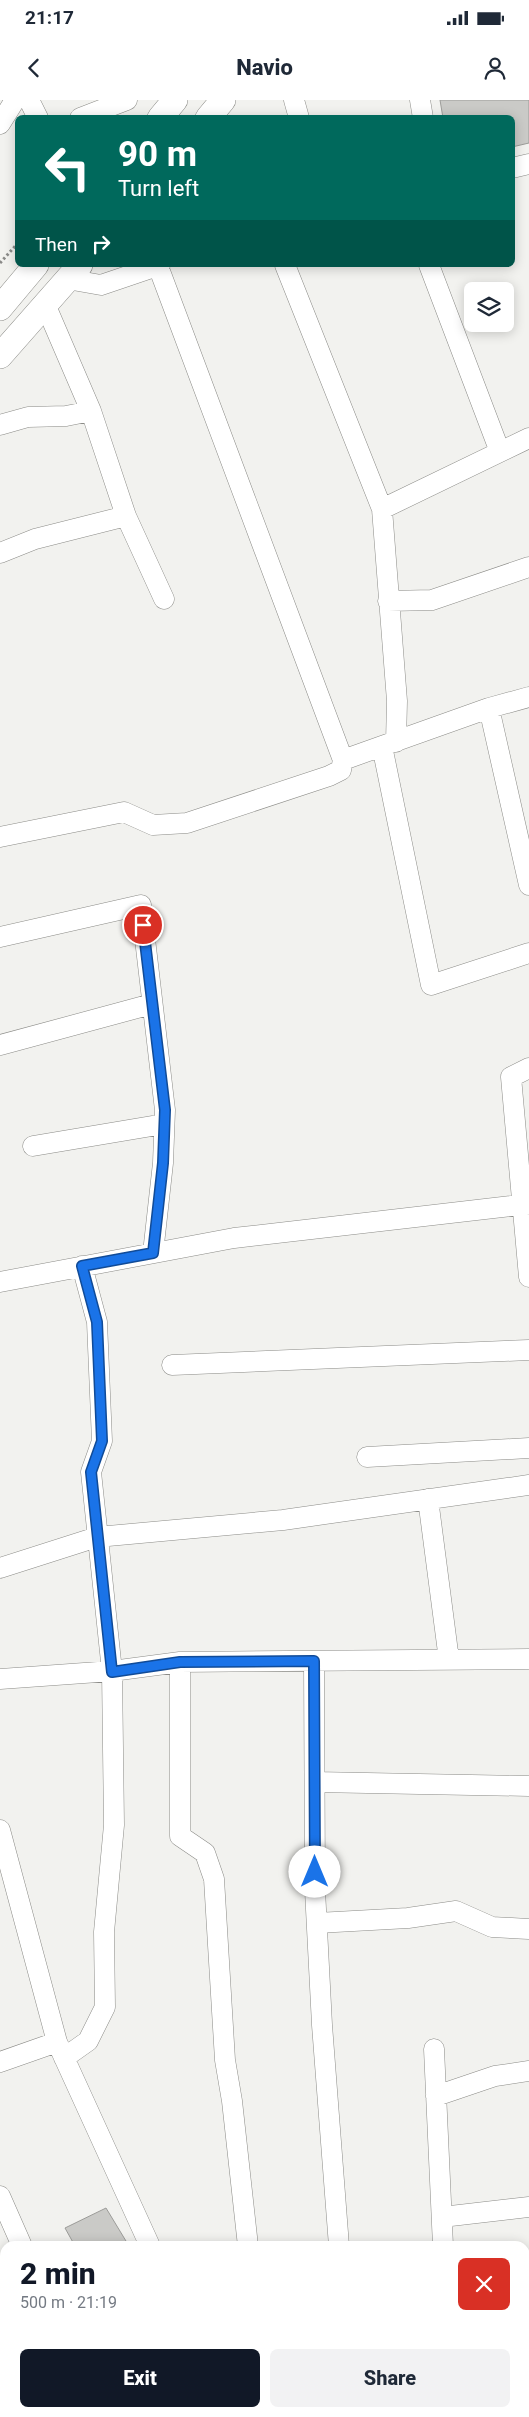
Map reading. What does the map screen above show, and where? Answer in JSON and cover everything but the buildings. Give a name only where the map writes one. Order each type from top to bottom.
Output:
[{"type":"main road","points":[[162,115],[175,100]]},
{"type":"main road","points":[[210,115],[223,100]]},
{"type":"main road","points":[[0,308],[34,267]]},
{"type":"main road","points":[[0,356],[73,272]]},
{"type":"street","points":[[0,124],[15,100]]},
{"type":"street","points":[[29,100],[36,115]]},
{"type":"street","points":[[88,115],[127,100]]},
{"type":"street","points":[[294,100],[298,115]]},
{"type":"street","points":[[420,100],[422,115]]},
{"type":"street","points":[[73,272],[101,285],[156,267]]},
{"type":"street","points":[[0,837],[124,812],[153,825],[187,823],[329,776],[340,770],[343,760],[159,267]]},
{"type":"street","points":[[286,267],[382,509],[397,701],[389,744],[432,985],[529,953]]},
{"type":"street","points":[[430,267],[500,452]]},
{"type":"street","points":[[45,304],[91,411],[126,516],[164,599]]},
{"type":"street","points":[[0,425],[28,417],[66,416],[91,411]]},
{"type":"street","points":[[382,509],[529,438]]},
{"type":"street","points":[[0,553],[35,539],[126,516]]},
{"type":"street","points":[[388,600],[432,600],[529,567]]},
{"type":"street","points":[[343,760],[489,708],[529,697]]},
{"type":"street","points":[[489,708],[529,885]]},
{"type":"street","points":[[0,937],[141,905],[165,1110],[163,1163],[153,1253]]},
{"type":"street","points":[[0,1045],[152,1004]]},
{"type":"street","points":[[529,1068],[511,1077],[525,1204],[529,1277]]},
{"type":"street","points":[[33,1146],[164,1124]]},
{"type":"street","points":[[0,1282],[234,1238],[525,1204]]},
{"type":"street","points":[[0,2062],[60,2050],[88,2041],[105,2007],[104,1932],[114,1825],[112,1672],[91,1472],[102,1441],[97,1322],[82,1266]]},
{"type":"street","points":[[172,1365],[529,1350]]},
{"type":"street","points":[[367,1457],[529,1448]]},
{"type":"street","points":[[0,1568],[97,1537],[283,1520],[529,1485]]},
{"type":"street","points":[[428,1499],[449,1660]]},
{"type":"street","points":[[0,1679],[112,1672],[180,1662],[529,1659]]},
{"type":"street","points":[[314,1661],[317,1923],[322,2025],[339,2241]]},
{"type":"street","points":[[180,1662],[180,1836],[206,1853],[214,1879],[225,2060],[232,2101],[247,2241]]},
{"type":"street","points":[[314,1782],[529,1786]]},
{"type":"street","points":[[0,1830],[60,2050],[148,2241]]},
{"type":"street","points":[[317,1923],[408,1918],[456,1911],[492,1927],[529,1929]]},
{"type":"street","points":[[434,2049],[443,2241]]},
{"type":"street","points":[[436,2096],[495,2076],[529,2071]]},
{"type":"street","points":[[0,2196],[20,2241]]},
{"type":"street","points":[[442,2217],[529,2207]]},
{"type":"path","points":[[0,263],[15,246]]},
{"type":"route","points":[[143,925],[165,1110],[163,1163],[153,1253],[82,1266],[97,1322],[102,1441],[91,1472],[112,1672],[180,1662],[314,1661],[315,1872]]}]
